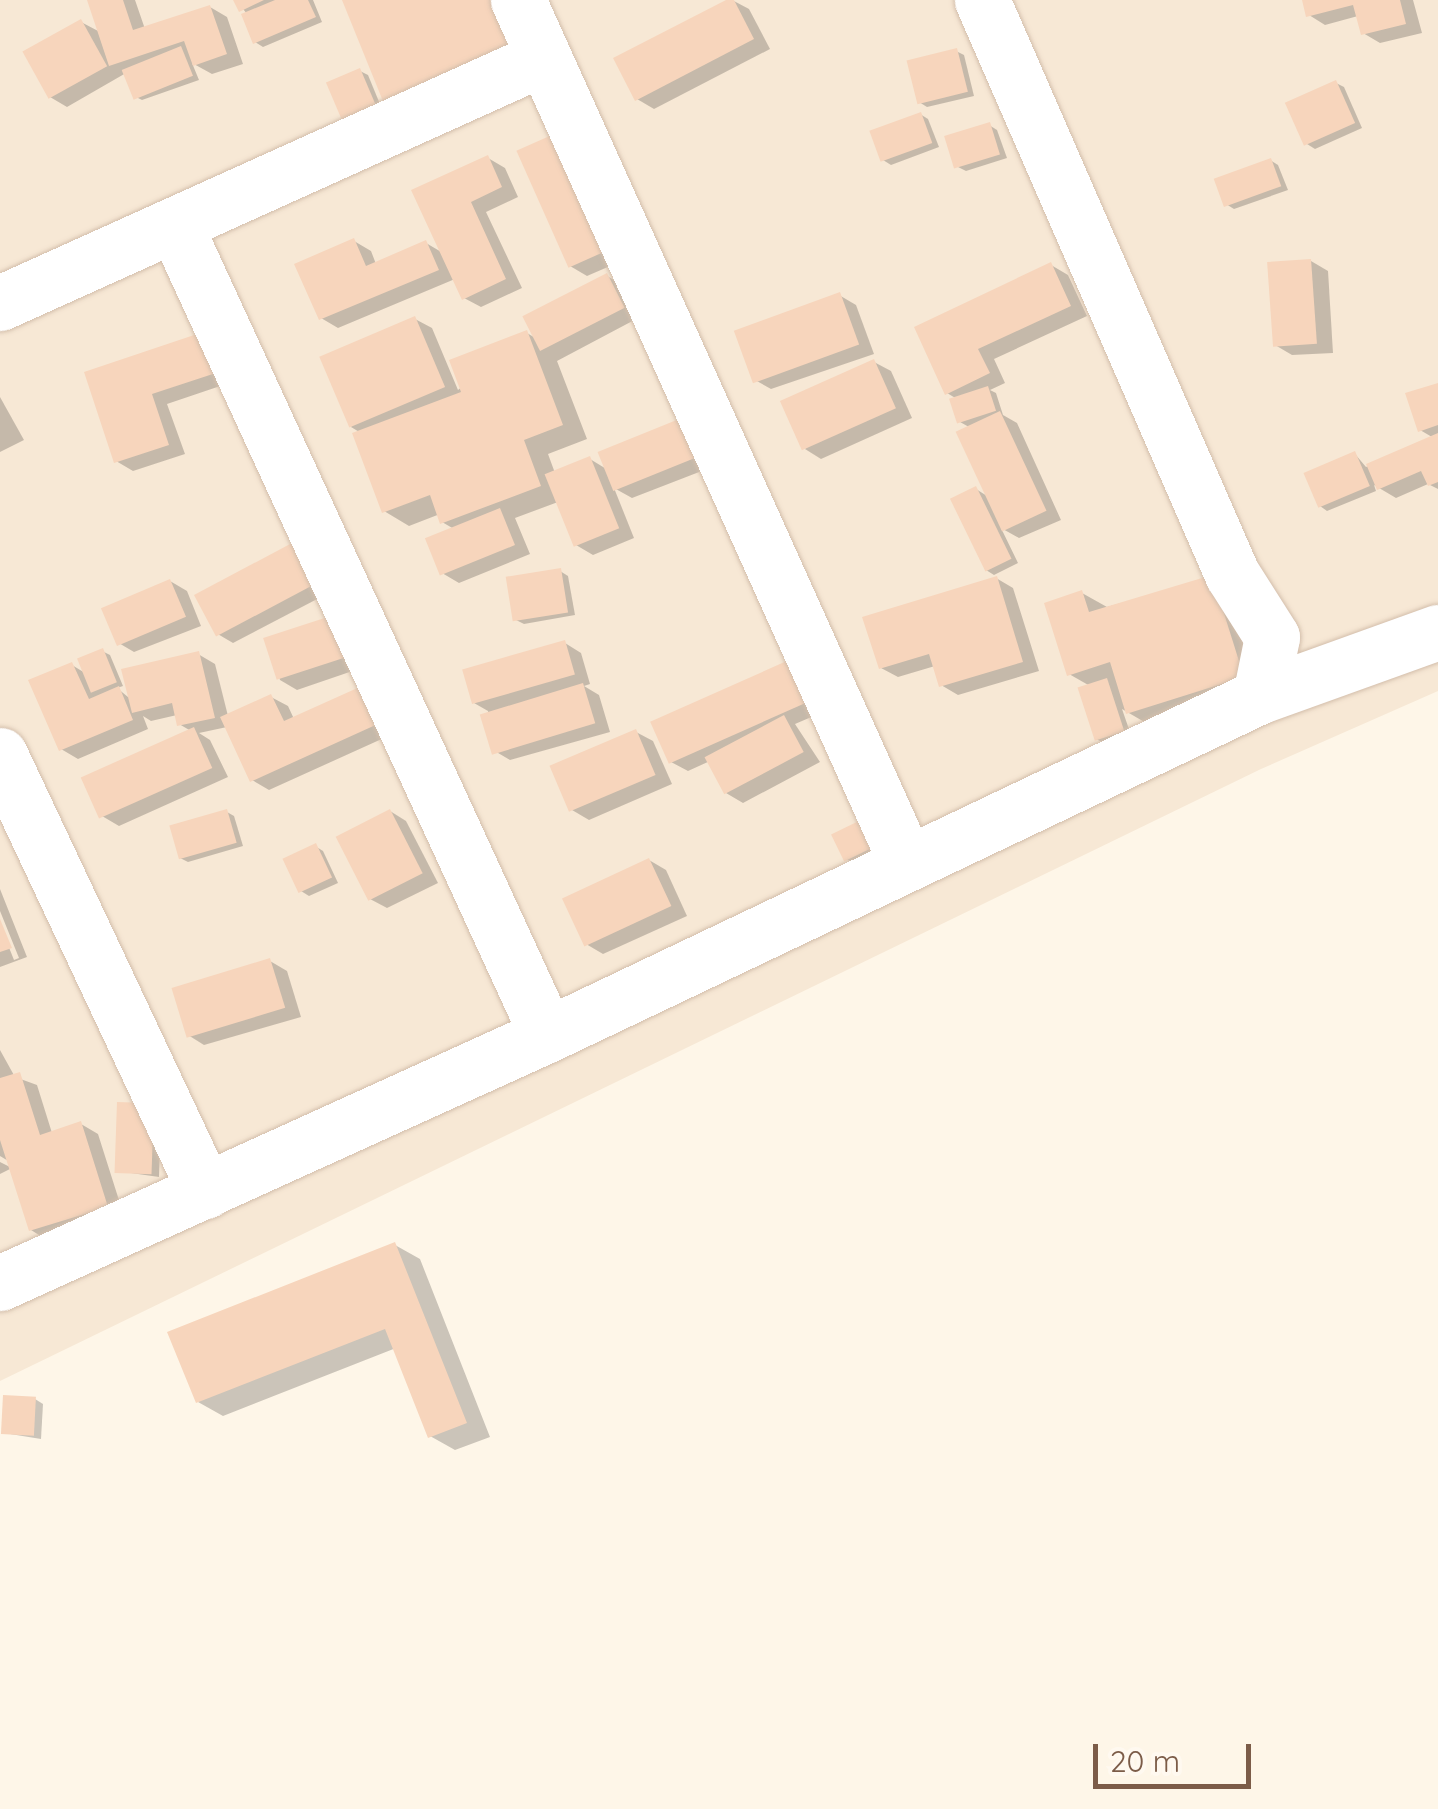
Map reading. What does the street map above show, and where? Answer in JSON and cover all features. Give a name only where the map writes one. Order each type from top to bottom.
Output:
[{"type":"street","points":[[518,0],[906,862]]},
{"type":"street","points":[[982,0],[1232,574],[1272,637],[1260,696]]},
{"type":"street","points":[[0,304],[543,58]]},
{"type":"street","points":[[175,224],[547,1035]]},
{"type":"street","points":[[0,1283],[547,1035],[1260,696],[1438,632]]},
{"type":"street","points":[[0,755],[205,1190]]},
{"type":"shaded area","points":[[0,0],[1438,0],[1438,691],[1261,769],[0,1381]]},
{"type":"building","points":[[87,0],[123,0],[133,30],[210,5],[227,54],[193,66],[184,41],[109,66]]},
{"type":"building","points":[[233,0],[264,0],[239,12]]},
{"type":"building","points":[[275,0],[308,0],[316,17],[253,44],[241,14]]},
{"type":"building","points":[[342,0],[509,0],[532,59],[389,116]]},
{"type":"building","points":[[726,0],[734,0],[754,39],[635,101],[613,58]]},
{"type":"building","points":[[1302,0],[1400,0],[1406,24],[1361,35],[1353,5],[1306,17]]},
{"type":"building","points":[[81,19],[107,66],[49,99],[22,51]]},
{"type":"building","points":[[181,46],[193,76],[134,100],[122,70]]},
{"type":"building","points":[[957,48],[968,92],[917,104],[907,61]]},
{"type":"building","points":[[360,68],[383,122],[349,137],[326,82]]},
{"type":"building","points":[[1336,80],[1355,123],[1304,146],[1285,103]]},
{"type":"building","points":[[921,112],[932,143],[881,162],[869,131]]},
{"type":"building","points":[[990,122],[1000,155],[954,169],[944,136]]},
{"type":"building","points":[[563,130],[615,247],[568,268],[516,151]]},
{"type":"building","points":[[488,155],[502,187],[471,202],[506,279],[462,300],[411,190]]},
{"type":"building","points":[[1271,158],[1281,186],[1224,207],[1214,179]]},
{"type":"building","points":[[354,238],[366,266],[426,240],[439,270],[319,320],[294,264]]},
{"type":"building","points":[[1311,259],[1317,344],[1273,347],[1267,262]]},
{"type":"building","points":[[1051,262],[1071,306],[978,349],[990,373],[945,395],[914,327]]},
{"type":"building","points":[[607,273],[625,308],[540,351],[522,316]]},
{"type":"building","points":[[840,292],[859,345],[753,383],[734,331]]},
{"type":"building","points":[[415,316],[445,387],[349,428],[319,357]]},
{"type":"building","points":[[212,329],[225,370],[152,394],[169,445],[114,463],[84,372]]},
{"type":"building","points":[[527,330],[563,425],[524,440],[541,486],[440,524],[430,495],[382,513],[352,433],[461,392],[449,360]]},
{"type":"building","points":[[874,359],[896,408],[802,450],[780,401]]},
{"type":"building","points":[[1438,383],[1438,425],[1418,432],[1405,393]]},
{"type":"building","points":[[988,386],[996,411],[957,423],[949,399]]},
{"type":"building","points":[[1000,411],[1046,511],[1002,531],[956,432]]},
{"type":"building","points":[[694,413],[710,452],[613,491],[598,452]]},
{"type":"building","points":[[1438,433],[1438,482],[1428,486],[1421,471],[1377,490],[1366,464]]},
{"type":"building","points":[[1355,451],[1370,486],[1318,508],[1303,473]]},
{"type":"building","points":[[590,456],[619,528],[574,547],[545,474]]},
{"type":"building","points":[[976,486],[1012,559],[985,572],[950,499]]},
{"type":"building","points":[[500,508],[515,545],[440,575],[425,538]]},
{"type":"building","points":[[307,535],[329,576],[216,637],[194,595]]},
{"type":"building","points":[[561,568],[568,612],[513,621],[506,577]]},
{"type":"building","points":[[1212,575],[1244,677],[1126,714],[1110,662],[1067,676],[1044,603],[1082,590],[1089,612]]},
{"type":"building","points":[[997,576],[1023,662],[939,687],[929,654],[879,669],[862,617]]},
{"type":"building","points":[[170,579],[186,617],[117,646],[101,608]]},
{"type":"building","points":[[343,612],[357,654],[277,680],[263,638]]},
{"type":"building","points":[[565,640],[575,675],[472,704],[462,669]]},
{"type":"building","points":[[103,648],[117,682],[91,693],[77,658]]},
{"type":"building","points":[[199,651],[215,718],[177,726],[172,703],[132,713],[121,669]]},
{"type":"building","points":[[789,660],[808,702],[669,764],[650,722]]},
{"type":"building","points":[[72,662],[89,699],[119,686],[133,720],[59,751],[28,680]]},
{"type":"building","points":[[1107,678],[1124,731],[1095,741],[1078,688]]},
{"type":"building","points":[[373,681],[391,718],[250,782],[220,717],[271,694],[284,721]]},
{"type":"building","points":[[583,683],[595,723],[492,755],[480,715]]},
{"type":"building","points":[[784,715],[804,752],[724,794],[705,757]]},
{"type":"building","points":[[194,727],[212,768],[99,819],[81,777]]},
{"type":"building","points":[[636,729],[656,775],[569,812],[549,766]]},
{"type":"building","points":[[227,809],[237,843],[179,859],[169,826]]},
{"type":"building","points":[[390,809],[423,873],[368,901],[336,837]]},
{"type":"building","points":[[867,817],[880,844],[844,861],[831,835]]},
{"type":"building","points":[[316,843],[332,877],[299,893],[282,859]]},
{"type":"building","points":[[649,858],[671,906],[584,947],[562,899]]},
{"type":"building","points":[[0,919],[12,948],[0,952]]},
{"type":"building","points":[[270,958],[285,1008],[187,1038],[172,988]]},
{"type":"building","points":[[20,1072],[40,1135],[81,1121],[108,1207],[29,1231],[0,1140],[0,1078]]},
{"type":"building","points":[[117,1102],[154,1103],[151,1174],[115,1173]]},
{"type":"building","points":[[395,1242],[467,1423],[428,1438],[385,1329],[196,1403],[167,1332]]},
{"type":"building","points":[[3,1395],[36,1397],[34,1436],[1,1434]]}]
